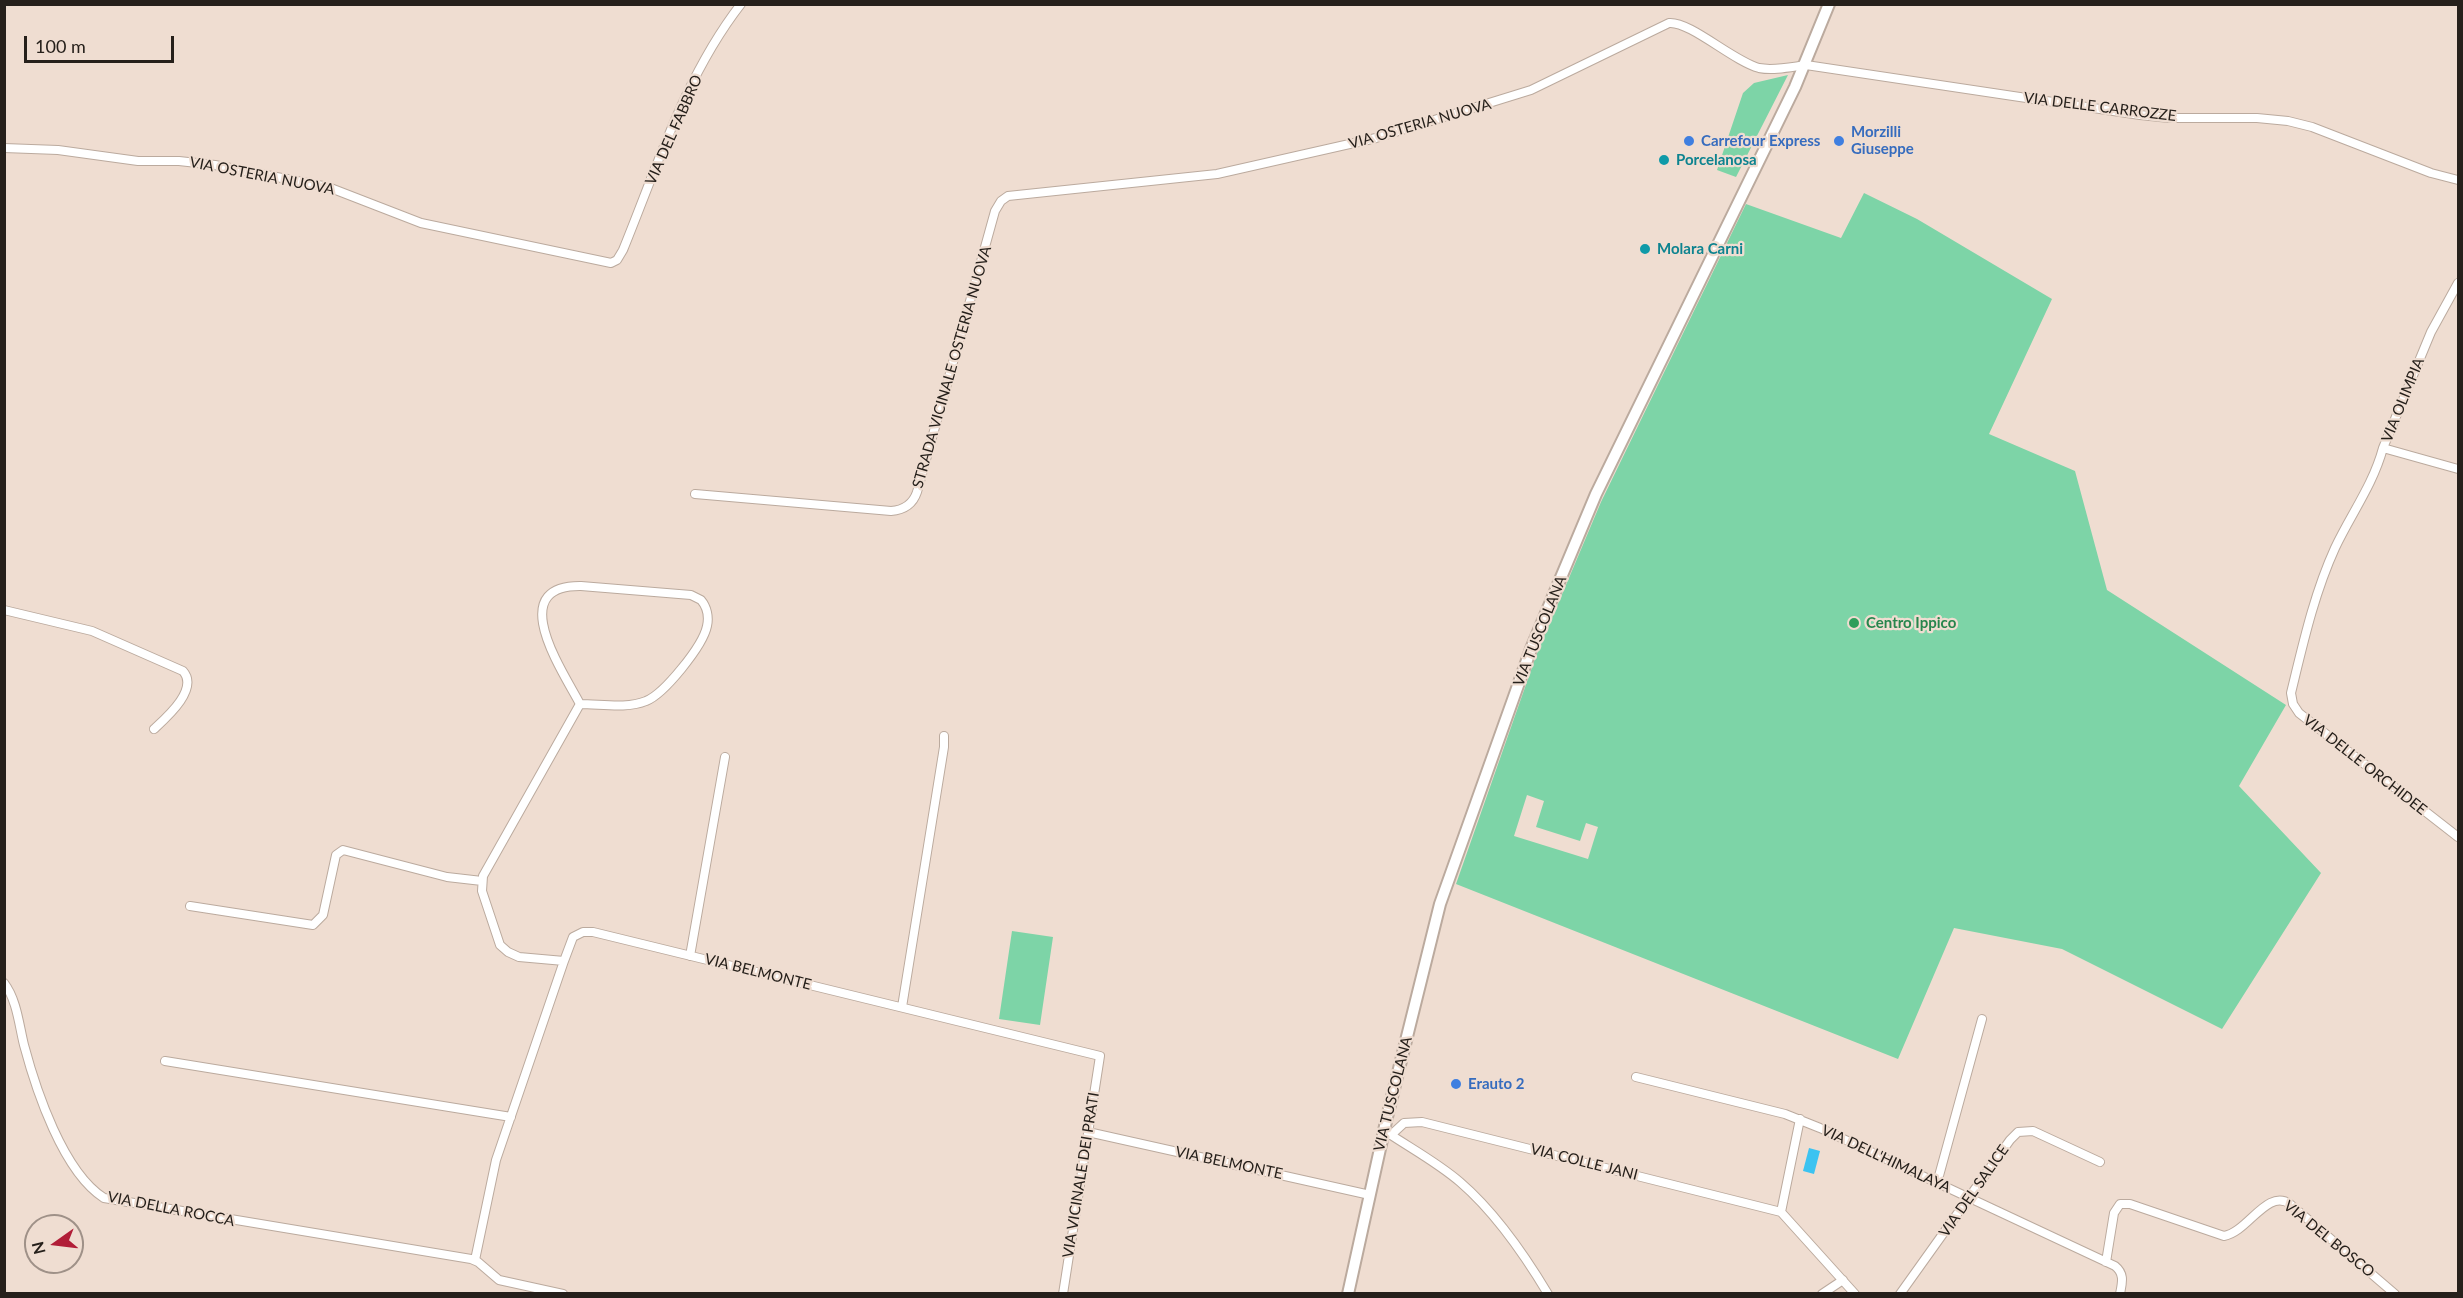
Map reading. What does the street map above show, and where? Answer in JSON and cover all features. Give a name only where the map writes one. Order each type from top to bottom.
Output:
[{"type":"main road","name":"VIA TUSCOLANA","points":[[1348,1293],[1370,1194],[1388,1133],[1440,904],[1531,649],[1596,494],[1806,65],[1829,4]]},
{"type":"street","name":"VIA DEL FABBRO","points":[[617,260],[691,89],[718,36],[741,4]]},
{"type":"street","name":"VIA OSTERIA NUOVA","points":[[1008,196],[1217,174],[1376,138],[1531,90],[1669,23],[1682,25],[1738,59],[1761,68],[1806,65]]},
{"type":"street","name":"VIA DELLE CARROZZE","points":[[1806,65],[2140,115],[2288,121],[2312,127],[2425,170],[2458,180]]},
{"type":"street","name":"VIA OSTERIA NUOVA","points":[[4,148],[58,150],[138,161],[198,162],[259,172],[341,191],[429,225],[605,262],[617,260]]},
{"type":"street","name":"STRADA VICINALE OSTERIA NUOVA","points":[[694,494],[891,511],[902,509],[912,502],[917,492],[995,211],[1001,201],[1008,196]]},
{"type":"street","name":"VIA OLIMPIA","points":[[2458,283],[2431,332],[2383,448],[2458,470]]},
{"type":"street","name":"VIA DELLE ORCHIDEE","points":[[2383,448],[2373,479],[2339,539],[2324,575],[2307,630],[2291,700],[2299,713],[2458,837]]},
{"type":"street","points":[[581,586],[692,595],[701,600],[707,613],[706,631],[684,664],[660,692],[636,704],[580,704],[542,629],[542,613],[550,596],[563,588],[581,586]]},
{"type":"street","points":[[4,610],[99,634],[183,671],[188,684],[178,704],[154,729]]},
{"type":"street","points":[[563,1293],[499,1280],[475,1260],[495,1165],[564,961],[519,957],[505,950],[497,940],[482,891],[482,881],[484,871],[580,704]]},
{"type":"street","points":[[902,1007],[944,736]]},
{"type":"street","points":[[690,956],[725,757]]},
{"type":"street","points":[[190,906],[313,925],[318,923],[323,915],[336,855],[343,850],[447,877],[482,881]]},
{"type":"street","name":"VIA BELMONTE","points":[[564,961],[571,939],[585,932],[1100,1056]]},
{"type":"street","name":"VIA DELLA ROCCA","points":[[4,983],[11,994],[30,1063],[52,1127],[84,1179],[104,1198],[475,1260]]},
{"type":"street","points":[[1937,1183],[1982,1019]]},
{"type":"street","name":"VIA VICINALE DEI PRATI","points":[[1063,1293],[1100,1056]]},
{"type":"street","points":[[165,1061],[511,1117]]},
{"type":"street","name":"VIA DELL'HIMALAYA","points":[[1636,1077],[1800,1119],[2106,1262],[2117,1268],[2121,1275],[2120,1293]]},
{"type":"street","points":[[1800,1119],[1780,1212],[1855,1293]]},
{"type":"street","name":"VIA COLLE JANI","points":[[1388,1133],[1404,1123],[1422,1122],[1780,1212]]},
{"type":"street","name":"VIA DEL SALICE","points":[[1900,1293],[2012,1137],[2021,1131],[2035,1132],[2100,1162]]},
{"type":"street","name":"VIA BELMONTE","points":[[1088,1132],[1370,1194]]},
{"type":"street","points":[[1388,1133],[1446,1172],[1468,1190],[1513,1242],[1548,1293]]},
{"type":"street","name":"VIA DEL BOSCO","points":[[2106,1262],[2114,1213],[2120,1204],[2130,1204],[2224,1236],[2237,1231],[2270,1202],[2283,1200],[2395,1293]]},
{"type":"street","points":[[1822,1293],[1843,1280]]},
{"type":"green space","points":[[1788,75],[1736,177],[1717,170],[1743,93],[1754,83]]},
{"type":"green space","name":"Centro Ippico","points":[[1864,193],[1917,219],[2052,299],[1989,434],[2075,471],[2107,590],[2286,705],[2239,786],[2321,873],[2222,1029],[2062,949],[1954,928],[1898,1059],[1456,884],[1536,656],[1601,502],[1746,204],[1841,238]],"holes":[[[1527,795],[1544,801],[1536,827],[1580,841],[1586,823],[1598,827],[1588,859],[1514,836]]]},
{"type":"green space","points":[[1012,931],[1053,937],[1040,1025],[999,1019]]},
{"type":"water","points":[[1809,1148],[1820,1151],[1814,1174],[1803,1171]]},
{"type":"place","name":"Carrefour Express","points":[[1689,141]]},
{"type":"place","name":"Morzilli Giuseppe","points":[[1839,141]]},
{"type":"place","name":"Porcelanosa","points":[[1664,160]]},
{"type":"place","name":"Molara Carni","points":[[1645,249]]},
{"type":"place","name":"Centro Ippico","points":[[1854,623]]},
{"type":"place","name":"Erauto 2","points":[[1456,1084]]}]
